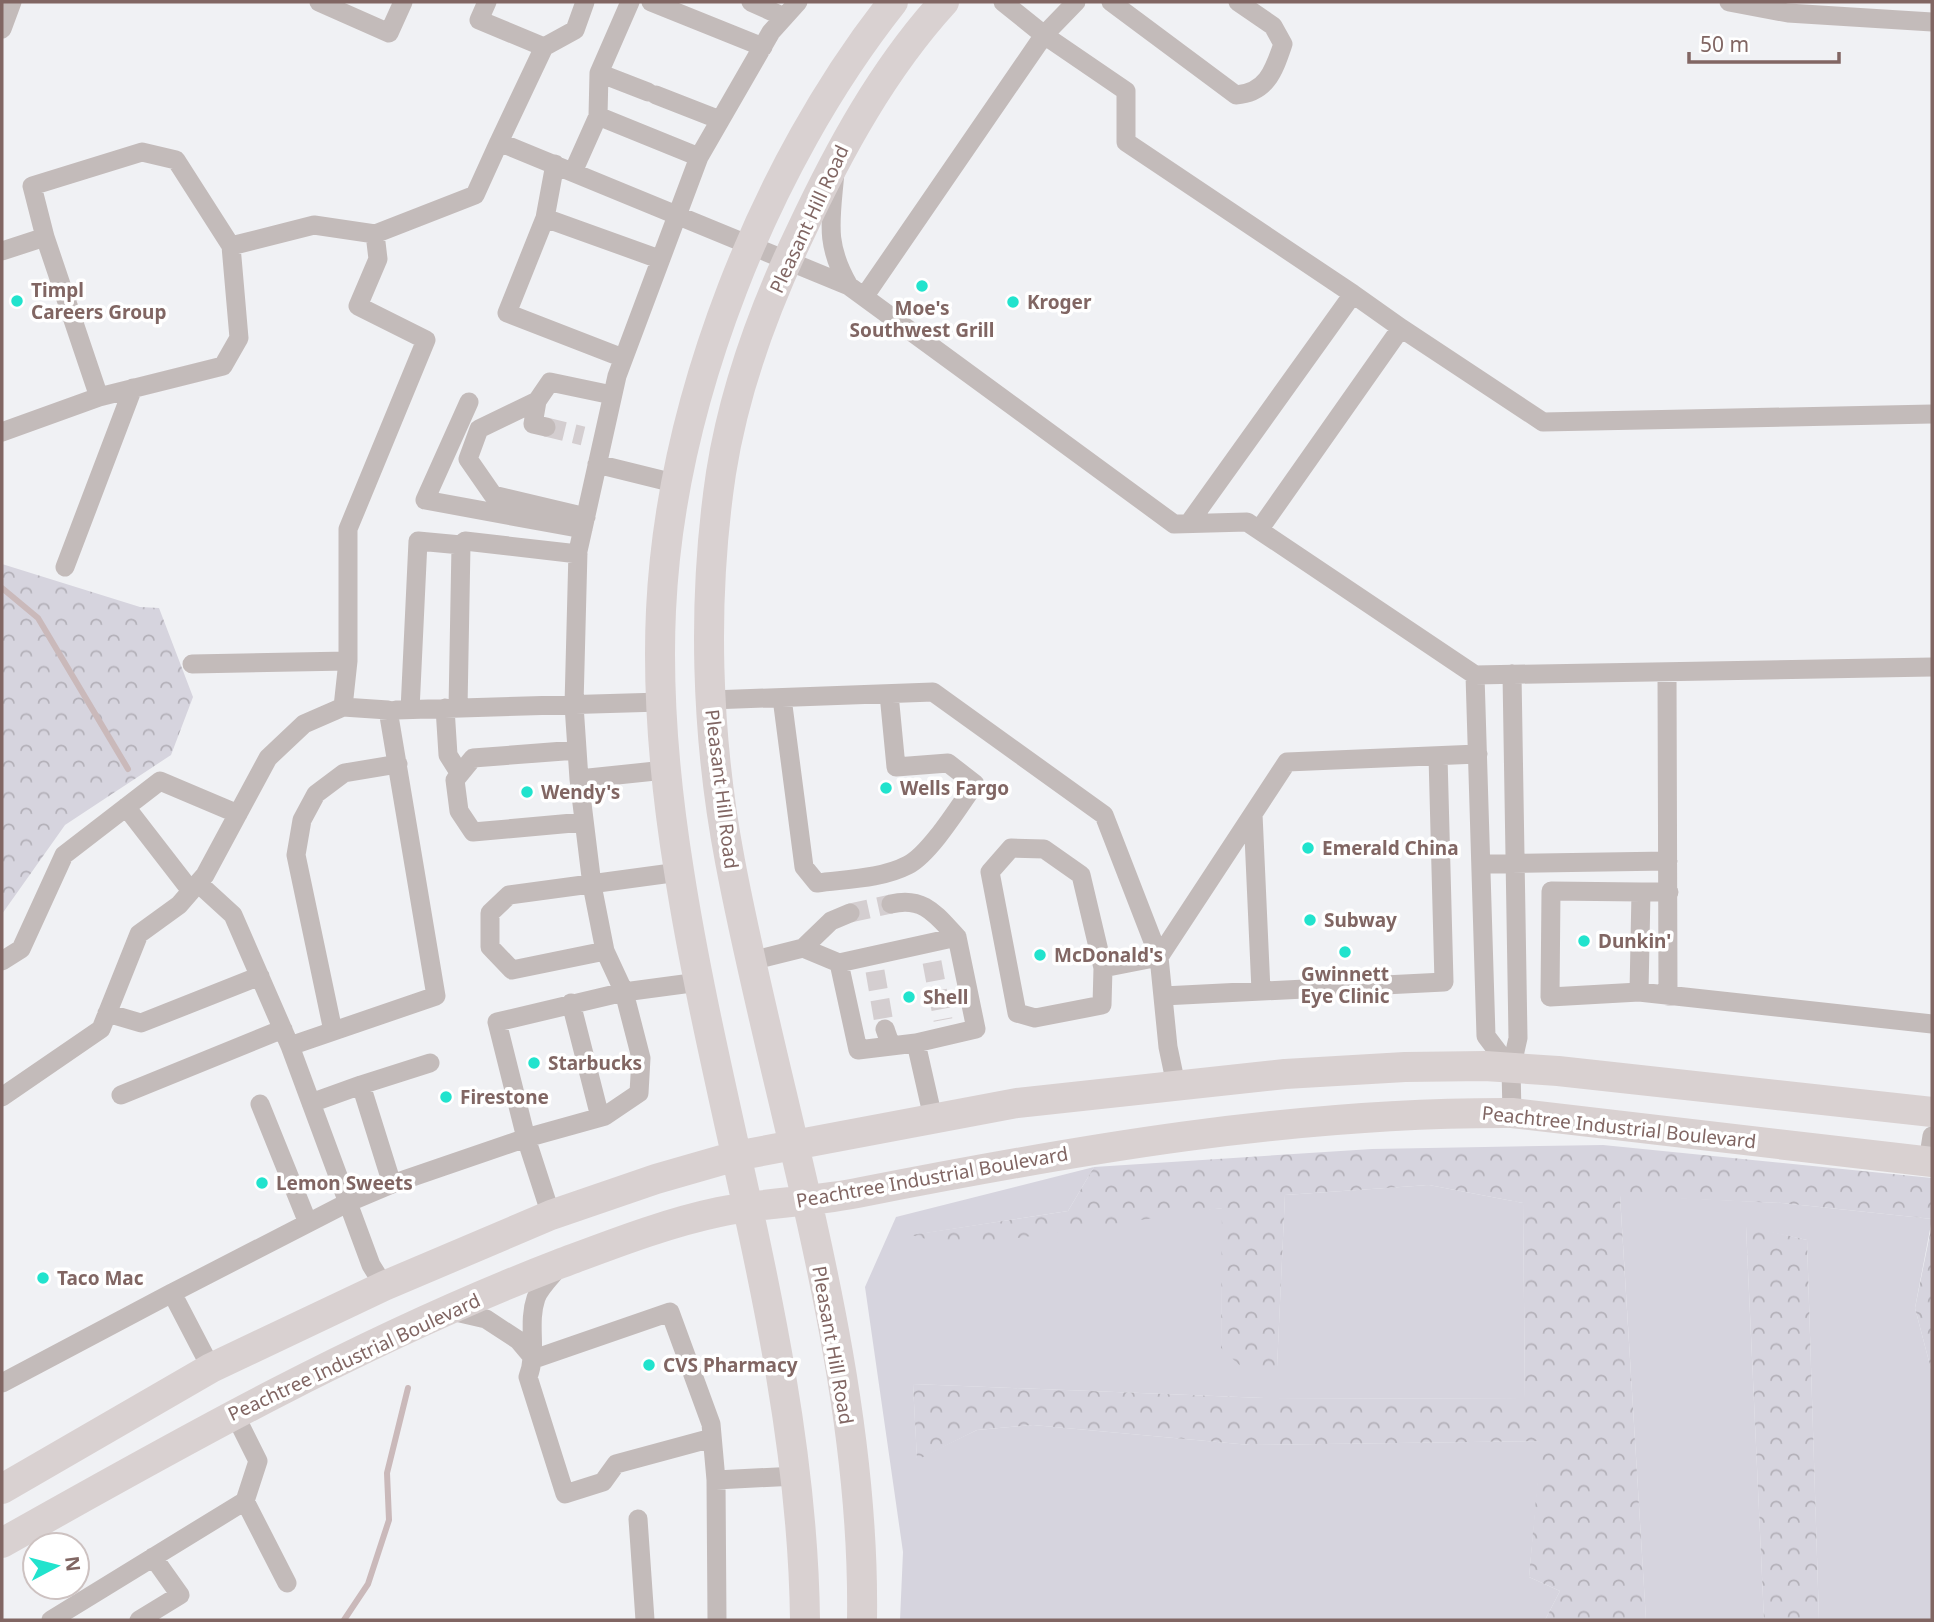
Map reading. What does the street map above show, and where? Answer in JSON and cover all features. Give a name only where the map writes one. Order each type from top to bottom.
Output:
[{"type":"highway","name":"Pleasant Hill Road","points":[[805,1620],[796,1476],[781,1371],[699,982],[679,872],[665,770],[661,702],[662,609],[677,484],[710,351],[752,244],[820,106],[859,44],[893,2]]},
{"type":"highway","name":"Pleasant Hill Road","points":[[862,1620],[855,1477],[807,1199],[729,858],[711,700],[710,589],[722,470],[746,372],[788,258],[836,156],[920,28],[944,2]]},
{"type":"highway","points":[[2,1489],[211,1368],[384,1286],[551,1216],[676,1172],[736,1156],[1017,1103],[1176,1085],[1405,1067],[1485,1066],[1675,1082],[1932,1112]]},
{"type":"highway","name":"Peachtree Industrial Boulevard","points":[[2,1543],[234,1413],[446,1310],[562,1263],[716,1213],[848,1195],[1072,1153],[1270,1125],[1445,1113],[1512,1113],[1931,1153]]},
{"type":"street","points":[[2,29],[12,2]]},
{"type":"street","points":[[319,2],[389,33],[403,2]]},
{"type":"street","points":[[487,2],[479,20],[544,47]]},
{"type":"street","points":[[231,246],[314,225],[375,234],[475,195],[544,47],[575,30],[585,2]]},
{"type":"street","points":[[573,172],[598,116],[599,73],[630,2]]},
{"type":"street","points":[[651,2],[763,47]]},
{"type":"street","points":[[751,2],[784,17]]},
{"type":"street","points":[[2,1383],[347,1203],[392,1184],[526,1138],[600,1117],[639,1093],[641,1058],[624,992],[605,951],[592,885],[579,779],[574,705],[578,554],[597,464],[592,439],[612,395],[659,259],[699,157],[763,47],[798,2]]},
{"type":"street","points":[[1003,2],[1044,35],[1126,91],[1126,142],[1543,422],[1932,414]]},
{"type":"street","points":[[857,292],[1044,35],[1076,2]]},
{"type":"street","points":[[1111,2],[1236,94],[1250,94],[1271,78],[1283,44],[1273,26],[1238,2]]},
{"type":"street","points":[[1729,2],[1932,22]]},
{"type":"street","points":[[599,73],[720,120]]},
{"type":"street","points":[[598,116],[699,157]]},
{"type":"street","points":[[499,142],[788,258],[857,292],[1174,524],[1247,522],[1475,675],[1932,667]]},
{"type":"street","points":[[2,432],[99,397],[223,366],[239,338],[231,246],[176,160],[142,152],[32,186],[45,237],[99,397]]},
{"type":"street","points":[[836,156],[830,231],[835,262],[857,292]]},
{"type":"street","points":[[555,164],[545,218],[507,313],[623,358]]},
{"type":"street","points":[[545,218],[659,259]]},
{"type":"street","points":[[343,707],[348,661],[348,529],[426,340],[358,306],[378,259],[375,234]]},
{"type":"street","points":[[2,251],[45,237]]},
{"type":"street","points":[[1189,523],[1353,294]]},
{"type":"street","points":[[1259,530],[1401,328]]},
{"type":"street","points":[[546,427],[533,424],[537,401],[550,382],[612,395]]},
{"type":"street","points":[[65,567],[133,388]]},
{"type":"street","points":[[537,401],[479,429],[468,458],[492,495],[584,523]]},
{"type":"street","points":[[470,402],[425,500],[584,523]]},
{"type":"street","points":[[597,464],[677,484]]},
{"type":"street","points":[[410,710],[418,541],[461,545],[466,541],[578,554]]},
{"type":"street","points":[[460,774],[448,755],[461,545]]},
{"type":"street","points":[[192,664],[348,661]]},
{"type":"street","points":[[1667,672],[1668,996]]},
{"type":"street","points":[[1512,674],[1518,1038],[1511,1069],[1512,1113]]},
{"type":"street","points":[[1475,675],[1483,864],[1486,1036],[1511,1069]]},
{"type":"street","points":[[711,700],[933,692],[1104,816],[1159,957],[1176,1085]]},
{"type":"street","points":[[782,698],[804,867],[817,883],[875,875],[910,865],[939,835],[975,784],[948,762],[896,768],[889,694]]},
{"type":"street","points":[[2,1097],[101,1029],[139,934],[179,905],[195,887],[268,758],[304,723],[343,707],[410,710],[661,702]]},
{"type":"street","points":[[121,1095],[287,1037],[333,1031],[436,996],[388,710]]},
{"type":"street","points":[[577,750],[473,758],[455,780],[458,811],[473,832],[584,822]]},
{"type":"street","points":[[1102,968],[1159,957],[1287,762],[1478,754]]},
{"type":"street","points":[[1163,996],[1444,982],[1438,756]]},
{"type":"street","points":[[333,1031],[296,855],[302,820],[316,794],[344,773],[398,764]]},
{"type":"street","points":[[579,779],[665,770]]},
{"type":"street","points":[[2,961],[21,948],[64,855],[160,781],[238,814]]},
{"type":"street","points":[[126,807],[195,887],[233,915],[287,1037],[371,1265],[384,1286]]},
{"type":"street","points":[[1252,814],[1261,991]]},
{"type":"street","points":[[1011,848],[1044,849],[1082,875],[1102,968],[1102,1005],[1035,1018],[1017,1013],[990,872],[1011,848]]},
{"type":"street","points":[[1483,864],[1668,861]]},
{"type":"street","points":[[605,951],[512,970],[490,947],[490,913],[509,895],[679,872]]},
{"type":"street","points":[[1669,892],[1551,891],[1550,997],[1639,992],[1932,1024]]},
{"type":"street","points":[[1639,992],[1641,892]]},
{"type":"street","points":[[839,963],[858,1050],[888,1038],[916,1043],[947,1028],[976,1029],[957,937],[930,908],[908,900],[891,904]]},
{"type":"street","points":[[751,961],[803,948],[831,920],[850,913]]},
{"type":"street","points":[[803,948],[839,963],[874,963],[931,953],[957,937]]},
{"type":"street","points":[[107,1013],[141,1023],[260,976]]},
{"type":"street","points":[[551,1216],[526,1138],[498,1022],[624,992],[699,982]]},
{"type":"street","points":[[571,1003],[600,1117]]},
{"type":"street","points":[[916,1043],[933,1118]]},
{"type":"street","points":[[311,1103],[430,1063]]},
{"type":"street","points":[[361,1085],[392,1184]]},
{"type":"street","points":[[260,1104],[308,1223]]},
{"type":"street","points":[[562,1263],[537,1296],[532,1323],[534,1359],[528,1377],[565,1494],[603,1482],[616,1464],[712,1438]]},
{"type":"street","points":[[172,1293],[211,1368]]},
{"type":"street","points":[[446,1310],[486,1319],[518,1340],[534,1359]]},
{"type":"street","points":[[534,1359],[670,1312],[711,1424],[716,1480],[717,1620]]},
{"type":"street","points":[[51,1620],[246,1501],[258,1461],[234,1413]]},
{"type":"street","points":[[716,1480],[796,1476]]},
{"type":"street","points":[[246,1501],[287,1583]]},
{"type":"street","points":[[638,1519],[645,1620]]},
{"type":"street","points":[[139,1620],[180,1595],[153,1557]]},
{"type":"green space","points":[[2,564],[140,607],[159,608],[193,697],[171,755],[65,825],[2,914]]},
{"type":"green space","points":[[1603,1145],[1932,1178],[1932,1219],[1782,1203],[1620,1196],[1646,1620],[1545,1620],[1560,1591],[1529,1577],[1541,1441],[1250,1445],[1033,1425],[977,1430],[917,1460],[913,1384],[1264,1398],[1525,1399],[1523,1203],[1429,1185],[1285,1195],[1277,1368],[1249,1374],[1221,1348],[1222,1208],[956,1247],[911,1235],[1068,1211],[1094,1167],[1372,1149]]},
{"type":"green space","points":[[1094,1167],[1068,1211],[913,1235],[1223,1208],[1221,1348],[1277,1367],[1285,1195],[1429,1185],[1523,1203],[1525,1399],[1264,1398],[913,1384],[917,1459],[977,1430],[1033,1425],[1250,1445],[1542,1441],[1529,1577],[1560,1591],[1545,1620],[900,1620],[903,1552],[865,1287],[896,1217]]},
{"type":"green space","points":[[1620,1195],[1782,1203],[1932,1219],[1915,1308],[1932,1373],[1932,1620],[1819,1620],[1807,1240],[1746,1227],[1764,1620],[1646,1620]]},
{"type":"green space","points":[[1932,1224],[1932,1373],[1915,1308]]},
{"type":"green space","points":[[1746,1226],[1807,1240],[1819,1620],[1764,1620]]},
{"type":"waterway","points":[[2,588],[38,618],[128,769]]},
{"type":"waterway","points":[[344,1620],[368,1584],[389,1520],[387,1473],[408,1388]]},
{"type":"tunnel","points":[[546,427],[583,436]]},
{"type":"tunnel","points":[[850,913],[891,904]]},
{"type":"tunnel","points":[[932,962],[943,1020]]},
{"type":"tunnel","points":[[875,971],[885,1029]]},
{"type":"place","name":"Moe's Southwest Grill","points":[[922,286]]},
{"type":"place","name":"Timpl Careers Group","points":[[17,301]]},
{"type":"place","name":"Kroger","points":[[1013,302]]},
{"type":"place","name":"Wells Fargo","points":[[886,788]]},
{"type":"place","name":"Wendy's","points":[[527,792]]},
{"type":"place","name":"Emerald China","points":[[1308,848]]},
{"type":"place","name":"Subway","points":[[1310,920]]},
{"type":"place","name":"Dunkin'","points":[[1584,941]]},
{"type":"place","name":"Gwinnett Eye Clinic","points":[[1345,952]]},
{"type":"place","name":"McDonald's","points":[[1040,955]]},
{"type":"place","name":"Shell","points":[[909,997]]},
{"type":"place","name":"Starbucks","points":[[534,1063]]},
{"type":"place","name":"Firestone","points":[[446,1097]]},
{"type":"place","name":"Lemon Sweets","points":[[262,1183]]},
{"type":"place","name":"Taco Mac","points":[[43,1278]]},
{"type":"place","name":"CVS Pharmacy","points":[[649,1365]]}]
